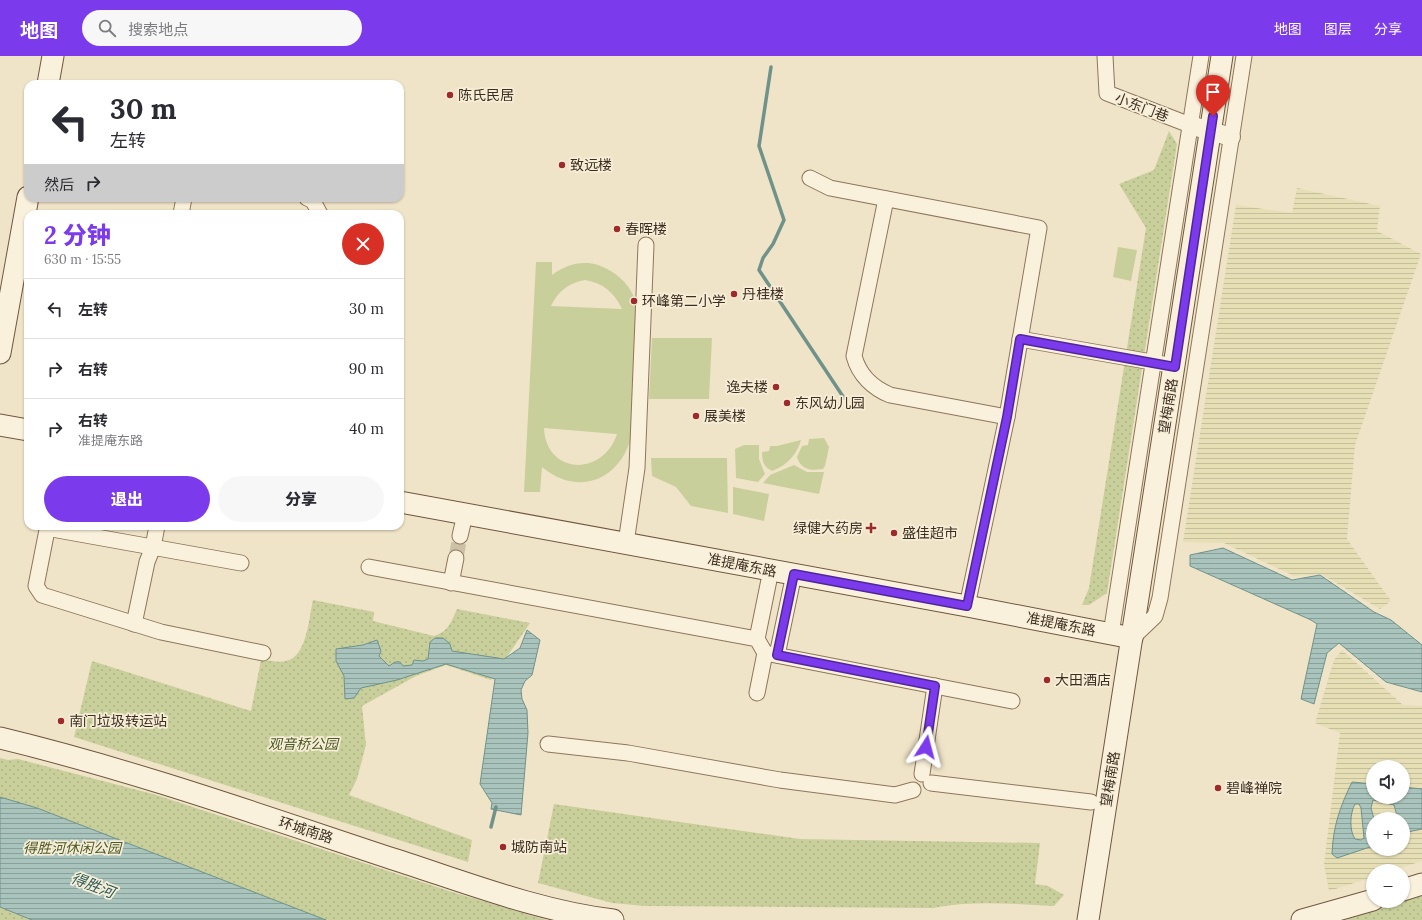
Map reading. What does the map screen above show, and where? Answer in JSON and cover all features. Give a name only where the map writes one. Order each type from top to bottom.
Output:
[{"type":"main road","points":[[49,80],[52,56]]},
{"type":"main road","name":"望梅南路","points":[[1088,920],[1175,367],[1222,56]]},
{"type":"main road","points":[[0,353],[24,219]]},
{"type":"main road","points":[[0,425],[24,429]]},
{"type":"main road","name":"准提庵东路","points":[[404,503],[967,606],[1132,638]]},
{"type":"main road","name":"望梅南路","points":[[1132,638],[1150,526]]},
{"type":"main road","name":"环城南路","points":[[0,738],[136,774],[503,894],[572,914],[613,920]]},
{"type":"main road","points":[[1410,888],[1422,884]]},
{"type":"main road","points":[[1302,920],[1366,902]]},
{"type":"street","name":"小东门巷","points":[[1105,56],[1107,93],[1190,125]]},
{"type":"street","points":[[1111,634],[1201,56]]},
{"type":"street","points":[[1132,638],[1155,616],[1160,598],[1244,56]]},
{"type":"street","points":[[1190,125],[1231,137]]},
{"type":"street","points":[[810,178],[830,188],[1039,228],[1007,417],[967,606]]},
{"type":"street","points":[[886,199],[854,356],[856,365],[864,377],[878,390],[890,395],[1007,417]]},
{"type":"street","points":[[626,543],[638,468],[646,245]]},
{"type":"street","points":[[1020,339],[1175,367]]},
{"type":"street","points":[[460,536],[465,514]]},
{"type":"street","points":[[47,530],[36,586],[42,595],[161,632],[263,653]]},
{"type":"street","points":[[63,530],[241,563]]},
{"type":"street","points":[[134,624],[147,562],[153,546],[156,530]]},
{"type":"street","points":[[451,583],[456,558]]},
{"type":"street","points":[[369,567],[757,639],[771,654],[1012,701]]},
{"type":"street","points":[[757,639],[771,570]]},
{"type":"street","points":[[757,693],[771,654],[794,574]]},
{"type":"street","points":[[548,744],[628,753],[780,780],[895,795],[913,790],[918,794],[925,794],[930,789],[926,779],[935,686]]},
{"type":"street","points":[[926,779],[1091,802]]},
{"type":"shaded area","points":[[1297,188],[1380,206],[1377,231],[1421,254],[1355,445],[1347,539],[1391,601],[1380,609],[1321,574],[1294,576],[1224,543],[1183,542],[1236,205],[1292,213]]},
{"type":"shaded area","points":[[1342,650],[1403,705],[1422,706],[1422,861],[1410,865],[1366,864],[1366,879],[1329,891],[1324,864],[1340,733],[1315,723],[1334,660]]},
{"type":"green space","points":[[1169,131],[1177,144],[1107,593],[1089,605],[1082,605],[1089,588],[1146,228],[1119,184],[1154,170]]},
{"type":"green space","points":[[1118,247],[1137,250],[1131,281],[1113,277]]},
{"type":"green space","points":[[536,262],[552,262],[552,275],[568,266],[580,263],[604,267],[625,282],[629,287],[635,299],[638,311],[632,434],[627,450],[619,462],[609,472],[597,479],[584,482],[570,481],[556,476],[542,467],[540,492],[524,492]],"holes":[[[585,280],[597,283],[607,289],[612,293],[622,309],[551,306],[557,296],[565,288],[574,283]],[[544,428],[616,434],[617,434],[610,448],[600,458],[588,463],[576,465],[564,462],[554,455],[547,444]]]},
{"type":"green space","points":[[652,338],[712,338],[709,399],[649,399]]},
{"type":"green space","points":[[824,438],[829,447],[823,469],[811,470],[801,465],[797,457],[802,446],[808,445],[809,439]]},
{"type":"green space","points":[[801,440],[794,455],[782,466],[772,471],[765,465],[762,452],[769,451],[770,446],[777,446]]},
{"type":"green space","points":[[744,445],[759,445],[759,459],[765,474],[758,482],[736,478],[735,449]]},
{"type":"green space","points":[[651,458],[727,458],[728,513],[691,506],[676,487],[652,476]]},
{"type":"green space","points":[[794,465],[807,472],[824,472],[819,494],[763,483],[770,475]]},
{"type":"green space","points":[[733,487],[769,494],[764,521],[733,514]]},
{"type":"green space","name":"观音桥公园","points":[[313,600],[374,612],[373,621],[434,636],[446,629],[457,609],[530,623],[491,680],[446,665],[416,676],[362,706],[366,745],[357,779],[349,795],[472,840],[468,862],[74,737],[92,661],[251,711],[261,660],[283,662],[293,658],[299,652],[306,635]]},
{"type":"green space","name":"得胜河休闲公园","points":[[0,758],[8,760],[18,759],[153,794],[452,892],[547,920],[0,920]]},
{"type":"green space","points":[[554,804],[800,839],[1040,843],[1035,884],[1048,886],[1064,895],[1054,906],[978,903],[933,908],[645,906],[612,903],[538,883]]},
{"type":"green space","points":[[1422,895],[1422,920],[1345,920],[1382,908],[1410,908],[1410,899]]},
{"type":"water","points":[[1223,548],[1292,580],[1320,575],[1374,612],[1391,620],[1422,645],[1422,692],[1386,682],[1339,643],[1327,653],[1314,704],[1301,699],[1317,624],[1190,566],[1190,555]]},
{"type":"water","points":[[527,630],[540,640],[532,675],[525,681],[521,690],[522,699],[527,710],[528,733],[521,815],[491,809],[492,803],[480,784],[495,679],[446,664],[397,680],[361,688],[354,698],[345,699],[344,676],[336,661],[336,649],[363,645],[377,640],[381,651],[379,656],[389,666],[395,662],[400,662],[403,666],[412,665],[414,660],[423,661],[428,659],[430,642],[435,638],[443,638],[450,644],[452,651],[504,659],[520,648]]},
{"type":"water","points":[[1352,782],[1366,783],[1366,804],[1372,804],[1372,812],[1366,812],[1366,848],[1337,858],[1332,854],[1334,834],[1341,808]],"holes":[[[1355,804],[1359,804],[1361,808],[1364,838],[1361,840],[1355,839],[1351,826],[1351,817]]]},
{"type":"water","points":[[1410,788],[1422,789],[1422,829],[1410,832],[1410,812],[1396,812],[1394,805],[1390,804],[1410,804]]},
{"type":"water","name":"得胜河","points":[[0,797],[37,808],[326,920],[32,920],[0,907]]},
{"type":"waterway","points":[[771,67],[759,146],[784,220],[773,244],[763,258],[759,270],[844,398]]},
{"type":"waterway","points":[[491,827],[496,807]]},
{"type":"tunnel","points":[[456,558],[460,536]]},
{"type":"place","name":"陈氏民居","points":[[450,95]]},
{"type":"place","name":"致远楼","points":[[562,165]]},
{"type":"place","name":"春晖楼","points":[[617,229]]},
{"type":"place","name":"丹桂楼","points":[[734,294]]},
{"type":"place","name":"环峰第二小学","points":[[634,301]]},
{"type":"place","name":"逸夫楼","points":[[776,387]]},
{"type":"place","name":"东风幼儿园","points":[[787,403]]},
{"type":"place","name":"展美楼","points":[[696,416]]},
{"type":"place","name":"绿健大药房","points":[[871,528]]},
{"type":"place","name":"盛佳超市","points":[[894,533]]},
{"type":"place","name":"大田酒店","points":[[1047,680]]},
{"type":"place","name":"南门垃圾转运站","points":[[61,721]]},
{"type":"place","name":"碧峰禅院","points":[[1218,788]]},
{"type":"place","name":"城防南站","points":[[503,847]]},
{"type":"route","points":[[926,747],[935,686],[777,655],[794,574],[967,606],[1007,417],[1020,339],[1175,367],[1213,116]]}]
